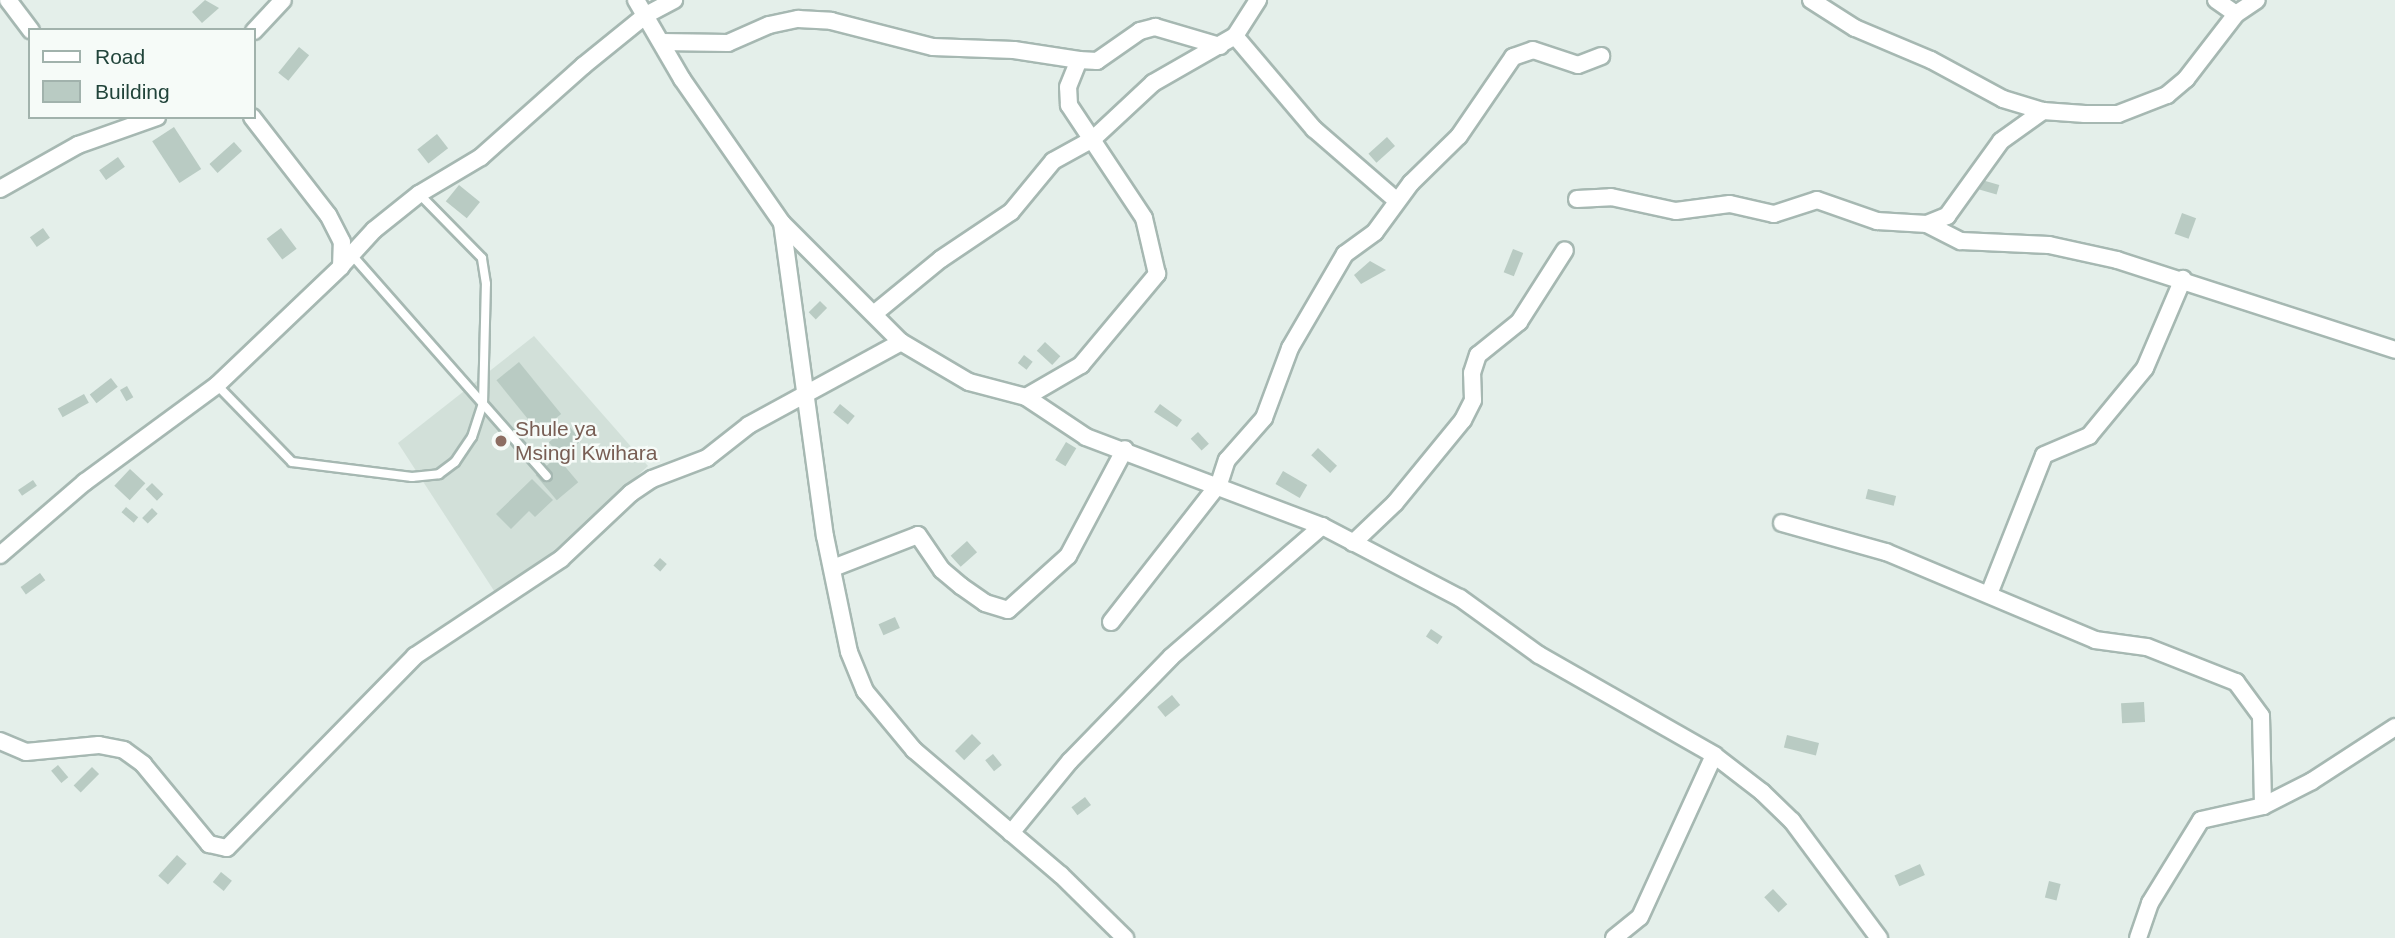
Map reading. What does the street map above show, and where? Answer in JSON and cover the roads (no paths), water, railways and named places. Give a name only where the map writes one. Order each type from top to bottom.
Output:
[{"type":"street","points":[[8,0],[29,28]]},
{"type":"street","points":[[256,29],[283,0]]},
{"type":"street","points":[[636,0],[682,79],[782,223],[875,313],[901,342],[969,382],[1026,397],[1064,426],[1322,526],[1460,598],[1539,655],[1714,755],[1792,821],[1878,938]]},
{"type":"street","points":[[0,555],[85,482],[217,385],[346,260],[419,194],[481,158],[646,15],[674,0]]},
{"type":"street","points":[[875,313],[940,259],[1011,212],[1054,162],[1093,139],[1153,83],[1235,36],[1258,0]]},
{"type":"street","points":[[1811,0],[1855,28],[1931,60],[1989,92],[2043,111],[2118,114],[2154,104],[2186,79],[2236,14],[2257,0]]},
{"type":"street","points":[[2216,0],[2236,14]]},
{"type":"street","points":[[661,42],[728,43],[769,25],[798,19],[831,21],[945,48],[1014,50],[1079,60],[1097,61],[1140,31],[1155,27],[1220,47]]},
{"type":"street","points":[[1235,36],[1264,75],[1320,135],[1396,200]]},
{"type":"street","points":[[1111,622],[1219,484],[1227,460],[1264,418],[1290,348],[1345,254],[1375,232],[1396,200],[1459,136],[1521,52],[1540,51],[1578,65],[1601,56]]},
{"type":"street","points":[[1026,397],[1081,365],[1157,274],[1144,218],[1067,99],[1079,60]]},
{"type":"street","points":[[1927,224],[1947,216],[2001,141],[2043,111]]},
{"type":"street","points":[[104,119],[115,129]]},
{"type":"street","points":[[0,189],[115,129],[150,119]]},
{"type":"street","points":[[253,119],[328,215],[342,242],[346,260]]},
{"type":"street","points":[[1577,199],[1611,197],[1676,211],[1730,204],[1774,214],[1816,200],[1877,221],[1927,224],[1961,241],[2049,245],[2183,279],[2395,351]]},
{"type":"street","points":[[782,223],[790,261],[802,395],[849,652],[876,709],[914,750],[1012,833],[1125,938]]},
{"type":"street","points":[[1353,543],[1395,503],[1463,420],[1473,400],[1472,373],[1478,355],[1519,322],[1565,250]]},
{"type":"street","points":[[1989,594],[2044,455],[2089,436],[2145,368],[2183,279]]},
{"type":"street","points":[[0,741],[26,752],[99,746],[124,750],[143,764],[209,844],[227,848],[415,656],[561,559],[631,493],[652,479],[707,458],[749,425],[901,342]]},
{"type":"street","points":[[833,568],[918,535],[942,570],[961,586],[985,603],[1008,610],[1068,556],[1125,449]]},
{"type":"street","points":[[1782,523],[1886,552],[2095,640],[2147,647],[2236,682],[2261,716],[2263,806]]},
{"type":"street","points":[[1012,833],[1070,761],[1171,657],[1322,526]]},
{"type":"street","points":[[2138,938],[2156,892],[2201,820],[2263,806],[2312,781],[2395,727]]},
{"type":"street","points":[[1614,938],[1640,917],[1714,755]]},
{"type":"lane","points":[[217,385],[287,461],[385,475],[439,474],[455,462],[472,437],[483,404],[486,284],[482,258],[419,194]]},
{"type":"lane","points":[[346,260],[483,404],[547,476]]},
{"type":"place","name":"Shule ya Msingi Kwihara","points":[[501,441]]}]
